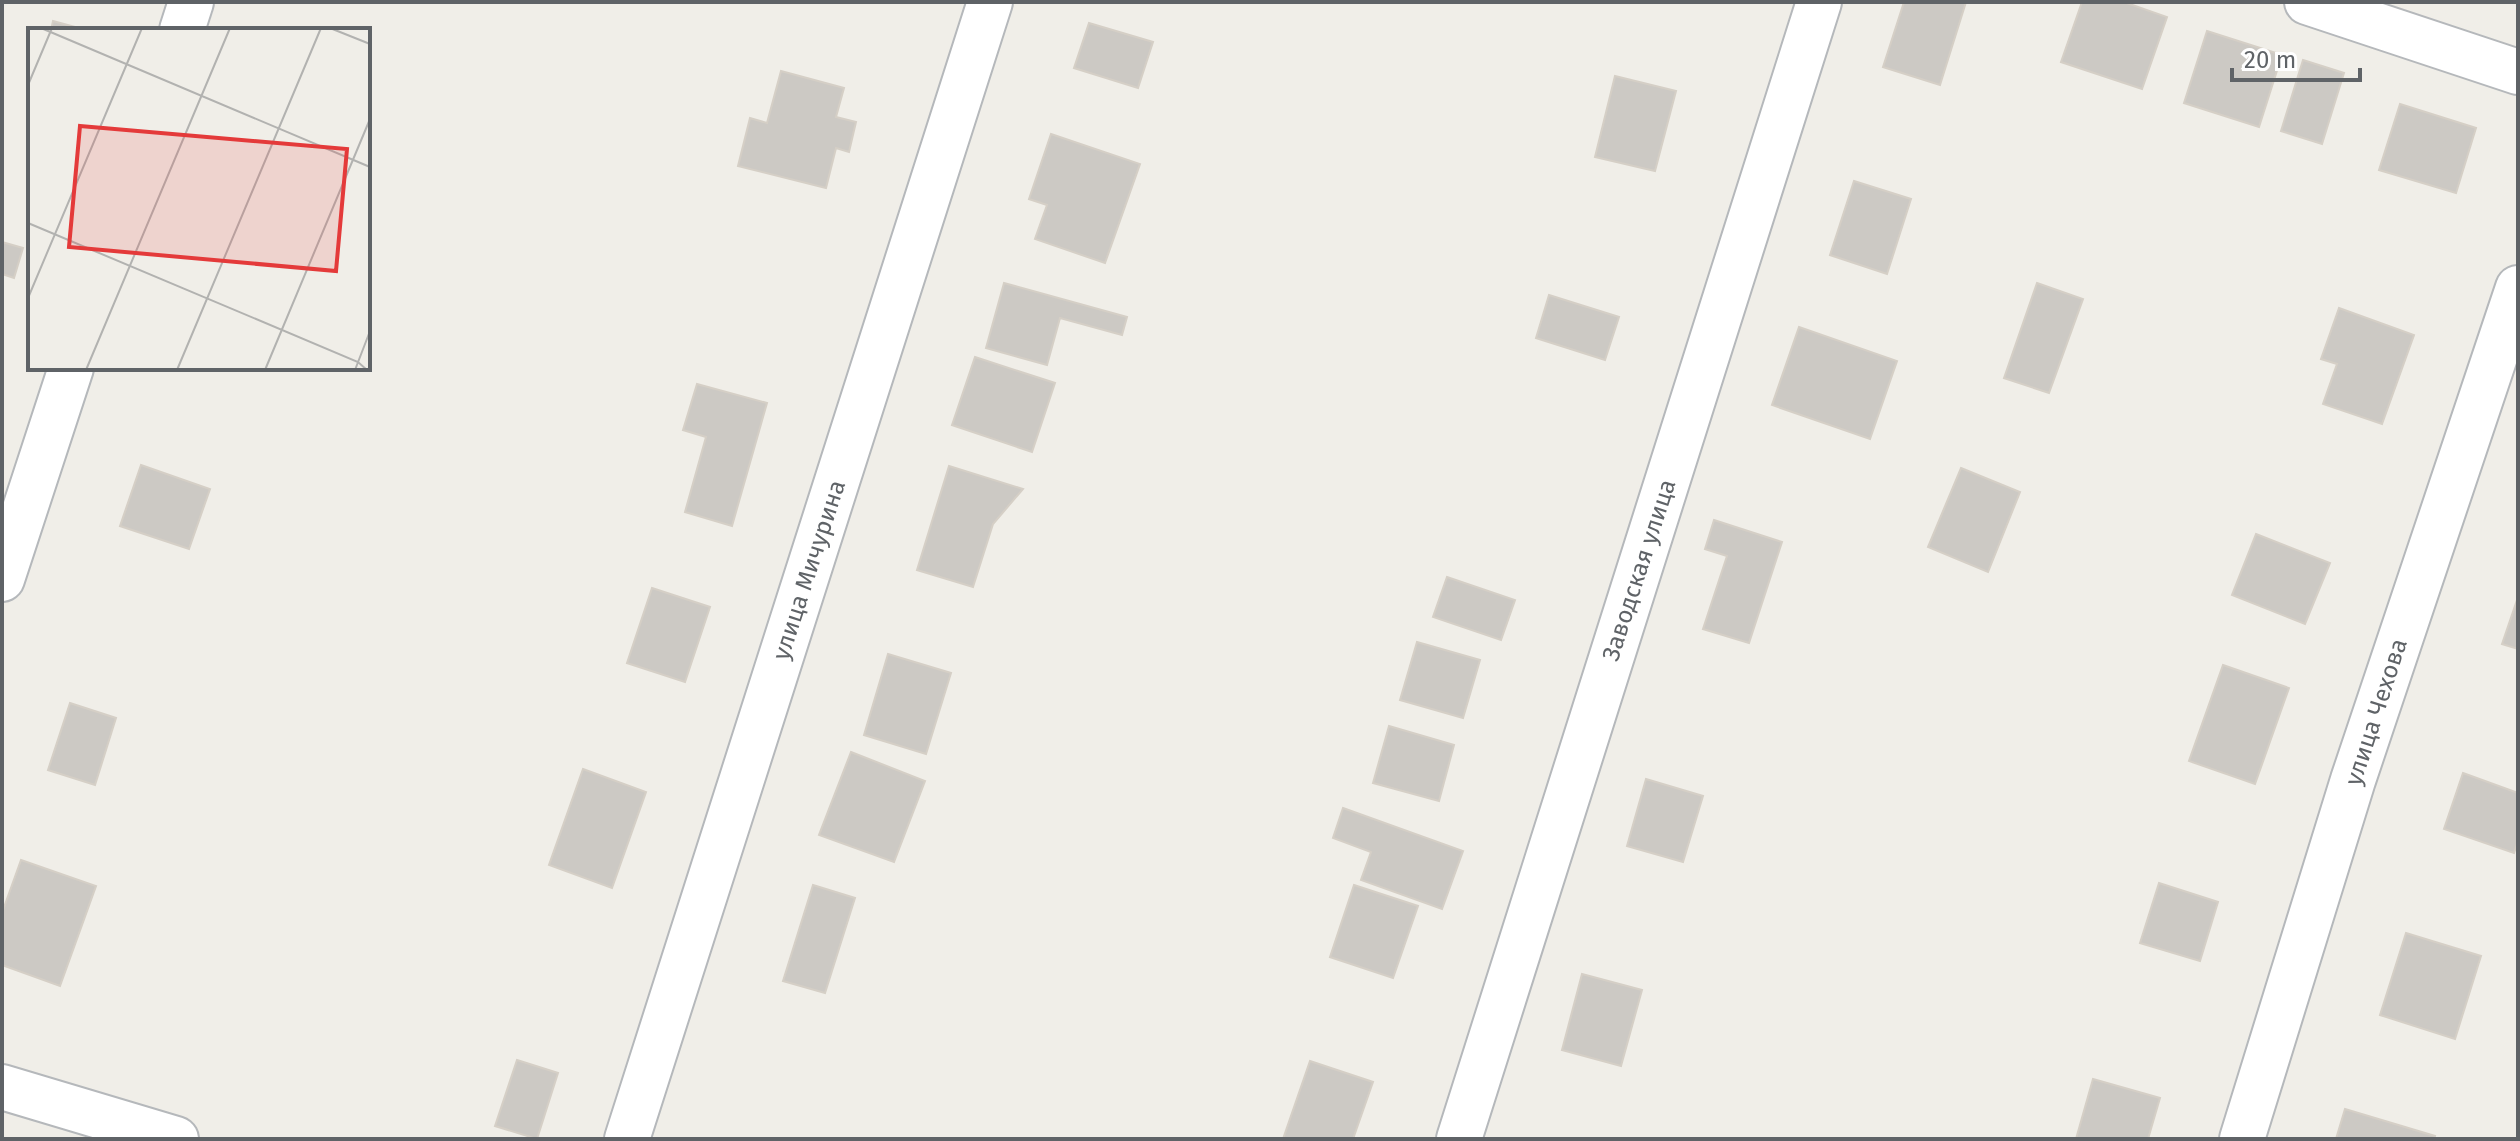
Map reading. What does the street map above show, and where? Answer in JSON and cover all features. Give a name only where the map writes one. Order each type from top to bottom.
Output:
[{"type":"street","points":[[183,28],[191,2]]},
{"type":"street","name":"улица Мичурина","points":[[627,1139],[990,2]]},
{"type":"street","name":"Заводская улица","points":[[1459,1139],[1819,2]]},
{"type":"street","points":[[2307,2],[2518,72]]},
{"type":"street","name":"улица Чехова","points":[[2242,1139],[2353,780],[2518,288]]},
{"type":"street","points":[[2,579],[70,370]]},
{"type":"street","points":[[2,1087],[176,1139]]},
{"type":"building","points":[[1904,2],[1966,2],[1940,85],[1883,67]]},
{"type":"building","points":[[2082,2],[2124,2],[2167,17],[2142,89],[2061,62]]},
{"type":"building","points":[[53,21],[79,28],[51,28]]},
{"type":"building","points":[[1089,23],[1153,42],[1138,88],[1074,68]]},
{"type":"building","points":[[2207,31],[2282,55],[2259,127],[2184,103]]},
{"type":"building","points":[[2303,60],[2344,73],[2322,144],[2281,131]]},
{"type":"building","points":[[781,71],[844,88],[836,117],[856,122],[849,152],[836,148],[826,188],[738,166],[750,118],[767,123]]},
{"type":"building","points":[[1615,76],[1676,91],[1655,171],[1595,157]]},
{"type":"building","points":[[2400,104],[2476,128],[2456,193],[2379,170]]},
{"type":"building","points":[[1051,134],[1140,164],[1105,263],[1035,239],[1047,205],[1029,199]]},
{"type":"building","points":[[1854,181],[1911,199],[1887,274],[1830,255]]},
{"type":"building","points":[[2,242],[23,248],[14,278],[2,274]]},
{"type":"building","points":[[1004,283],[1127,317],[1122,335],[1060,318],[1047,365],[986,348]]},
{"type":"building","points":[[2037,283],[2083,299],[2049,393],[2004,378]]},
{"type":"building","points":[[1549,295],[1619,317],[1605,360],[1536,338]]},
{"type":"building","points":[[2339,308],[2414,335],[2382,424],[2323,404],[2337,364],[2321,359]]},
{"type":"building","points":[[1799,327],[1897,361],[1870,439],[1772,405]]},
{"type":"building","points":[[975,357],[1055,383],[1032,452],[952,425]]},
{"type":"building","points":[[697,384],[767,403],[732,526],[685,512],[706,437],[683,430]]},
{"type":"building","points":[[141,465],[210,489],[189,549],[120,526]]},
{"type":"building","points":[[949,466],[1023,489],[993,524],[973,587],[917,570]]},
{"type":"building","points":[[1961,468],[2020,492],[1988,572],[1928,547]]},
{"type":"building","points":[[1714,520],[1782,542],[1749,643],[1703,629],[1727,556],[1705,549]]},
{"type":"building","points":[[2256,534],[2330,563],[2305,624],[2232,595]]},
{"type":"building","points":[[1447,577],[1515,600],[1501,640],[1433,617]]},
{"type":"building","points":[[652,588],[710,607],[685,682],[627,663]]},
{"type":"building","points":[[2518,597],[2518,649],[2502,644]]},
{"type":"building","points":[[1417,642],[1480,660],[1463,718],[1400,700]]},
{"type":"building","points":[[888,654],[951,673],[926,754],[864,735]]},
{"type":"building","points":[[2223,665],[2289,688],[2255,784],[2189,761]]},
{"type":"building","points":[[70,703],[116,718],[95,785],[48,770]]},
{"type":"building","points":[[1389,726],[1454,745],[1439,801],[1373,783]]},
{"type":"building","points":[[851,752],[925,781],[894,862],[819,835]]},
{"type":"building","points":[[583,769],[646,792],[612,888],[549,865]]},
{"type":"building","points":[[2463,773],[2518,793],[2518,841],[2514,853],[2444,829]]},
{"type":"building","points":[[1646,779],[1703,796],[1683,862],[1627,846]]},
{"type":"building","points":[[1343,808],[1463,851],[1442,909],[1361,880],[1371,852],[1333,838]]},
{"type":"building","points":[[21,860],[96,886],[60,986],[2,965],[2,913]]},
{"type":"building","points":[[2159,883],[2218,902],[2200,961],[2140,943]]},
{"type":"building","points":[[813,885],[855,898],[825,993],[783,981]]},
{"type":"building","points":[[1354,885],[1418,906],[1393,978],[1330,957]]},
{"type":"building","points":[[2406,933],[2481,956],[2455,1039],[2380,1015]]},
{"type":"building","points":[[1582,974],[1642,990],[1621,1066],[1562,1050]]},
{"type":"building","points":[[517,1060],[558,1073],[537,1139],[495,1126]]},
{"type":"building","points":[[1310,1061],[1373,1082],[1353,1139],[1283,1139]]},
{"type":"building","points":[[2093,1079],[2160,1098],[2148,1139],[2076,1139]]},
{"type":"building","points":[[2345,1109],[2435,1136],[2434,1139],[2336,1139]]}]
